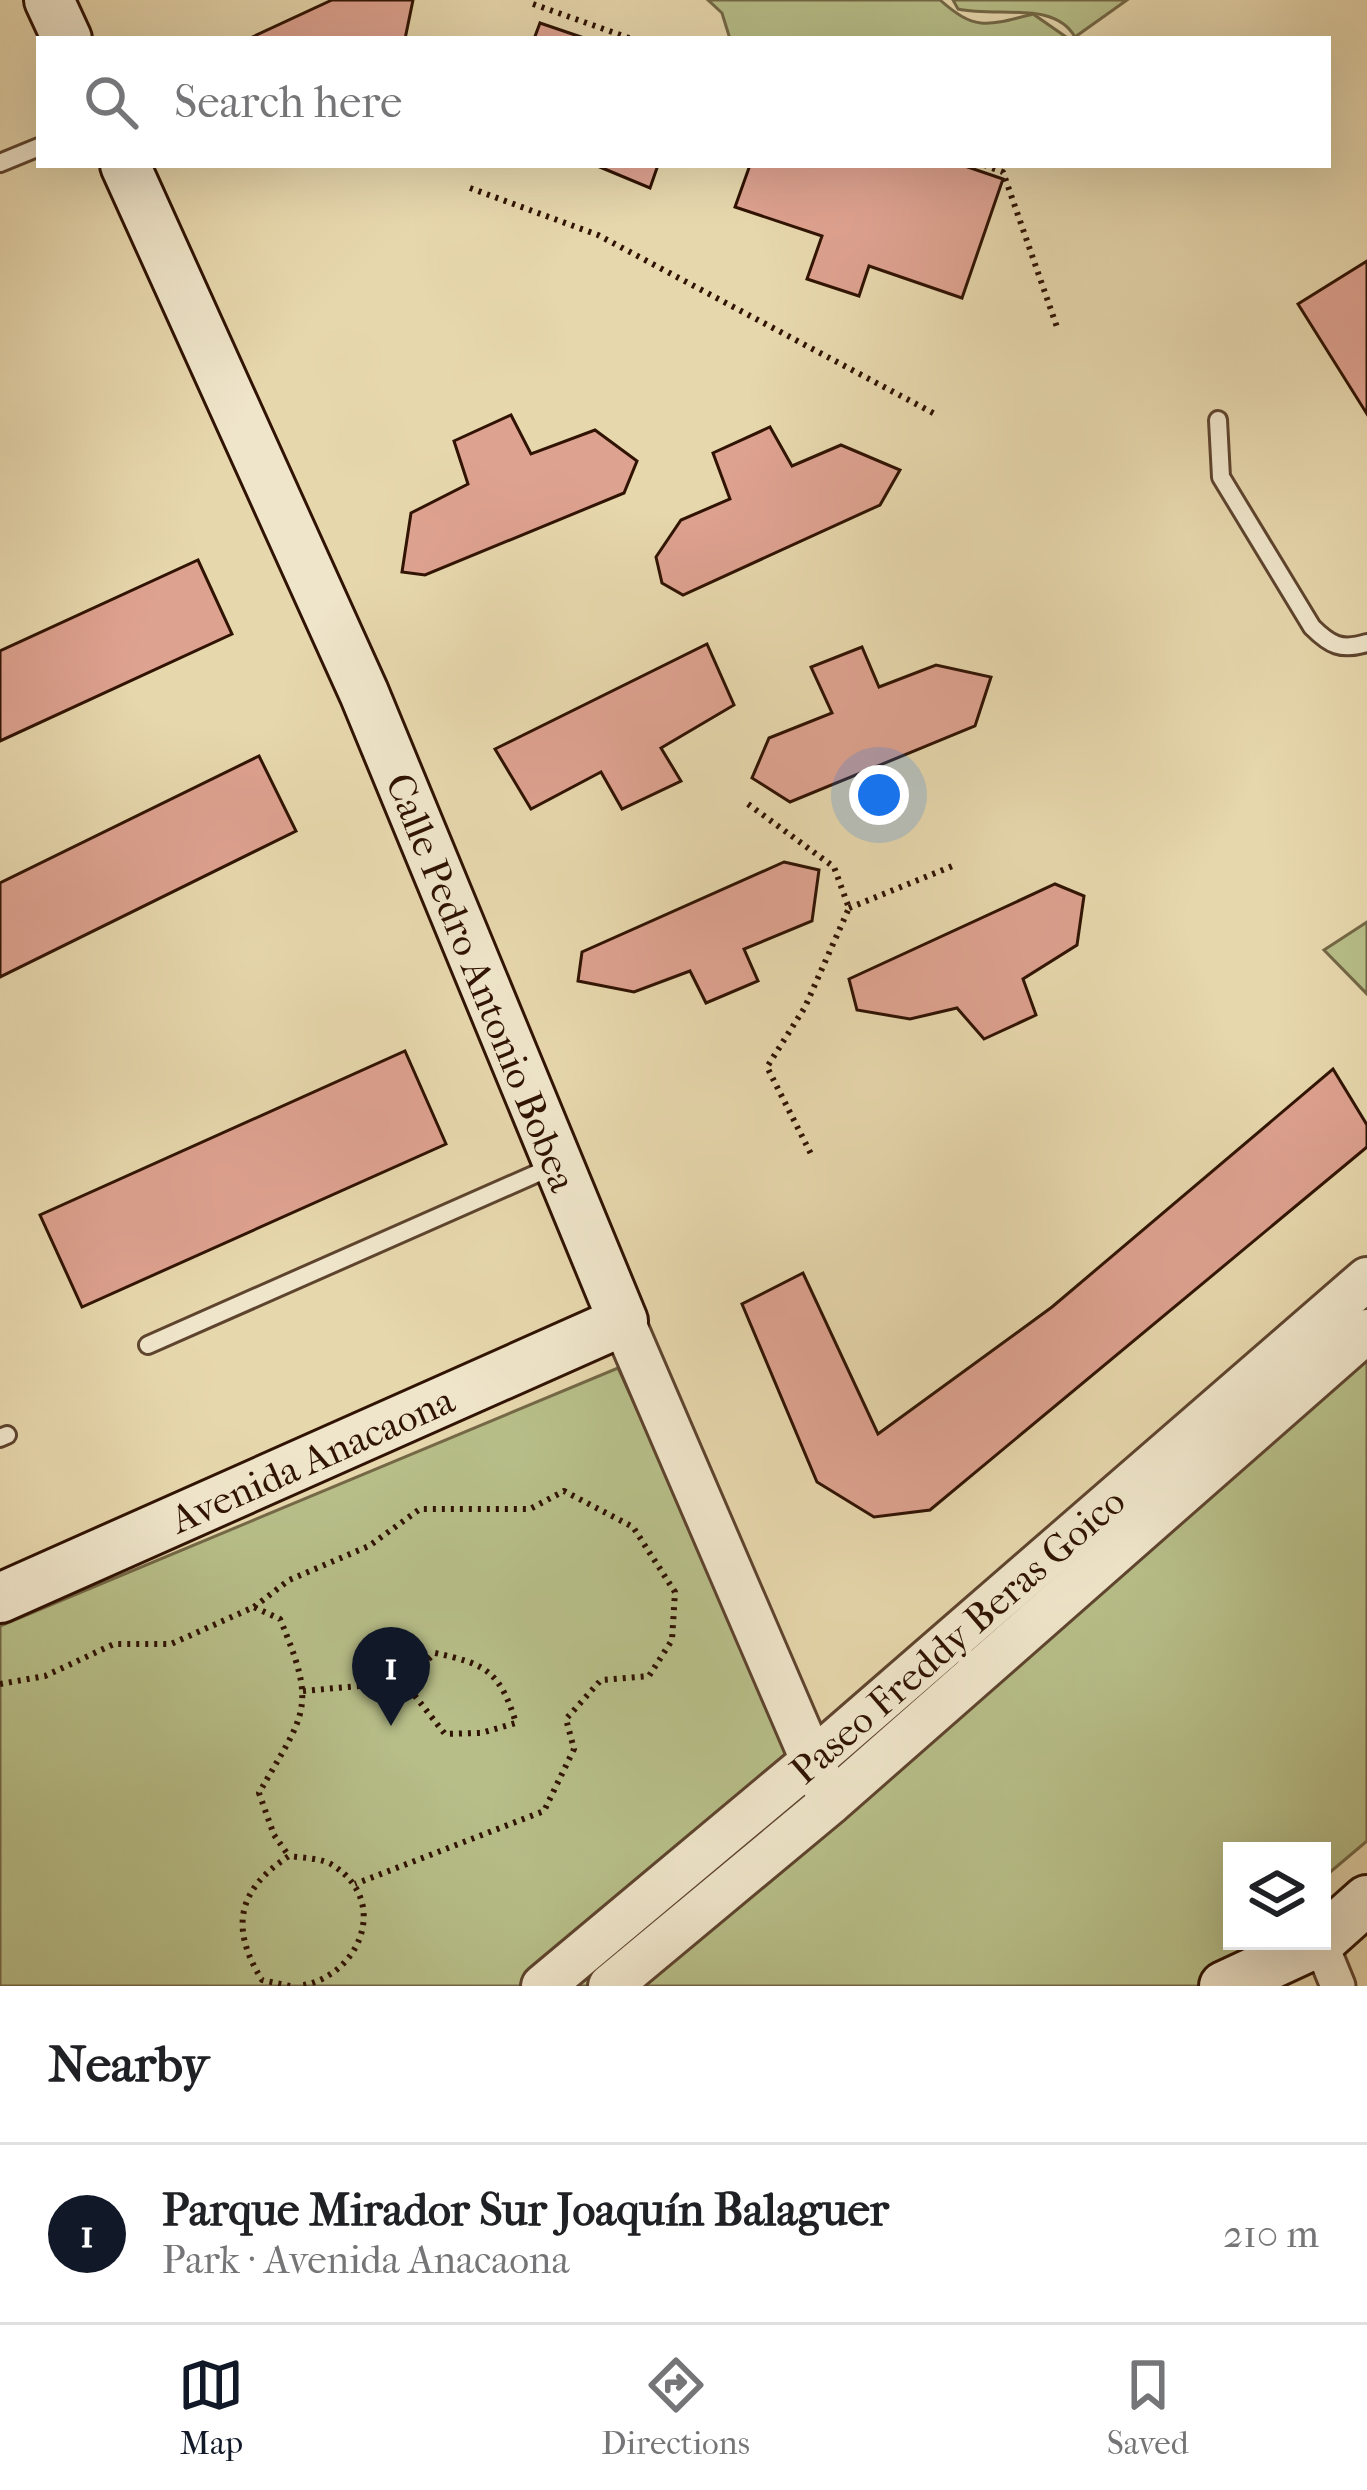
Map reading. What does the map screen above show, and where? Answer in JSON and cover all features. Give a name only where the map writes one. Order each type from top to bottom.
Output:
[{"type":"main road","points":[[49,0],[66,36]]},
{"type":"main road","name":"Calle Pedro Antonio Bobea","points":[[126,168],[364,692],[623,1321]]},
{"type":"main road","name":"Avenida Anacaona","points":[[0,1598],[623,1321]]},
{"type":"main road","points":[[1331,1932],[1367,1900]]},
{"type":"main road","points":[[1224,1986],[1302,1950]]},
{"type":"main road","points":[[1298,1986],[1316,1950]]},
{"type":"street","name":"Paseo Freddy Beras Goico","points":[[543,1986],[812,1761],[1367,1279]]},
{"type":"street","name":"Calle Pedro Antonio Bobea","points":[[623,1321],[831,1802]]},
{"type":"street","name":"Paseo Freddy Beras Goico","points":[[610,1986],[831,1802],[1367,1331]]},
{"type":"street","points":[[1324,1950],[1338,1986]]},
{"type":"lane","points":[[0,163],[36,148]]},
{"type":"lane","points":[[1218,420],[1221,477],[1312,627],[1328,644],[1346,648],[1367,643]]},
{"type":"lane","points":[[148,1345],[556,1165]]},
{"type":"path","points":[[533,4],[624,36]]},
{"type":"path","points":[[992,168],[1003,172],[1058,330]]},
{"type":"path","points":[[470,188],[598,235],[935,414]]},
{"type":"path","points":[[748,804],[834,867],[849,908]]},
{"type":"path","points":[[811,1154],[767,1067],[805,1007],[849,908],[955,865]]},
{"type":"path","points":[[0,1684],[45,1676],[114,1644],[172,1644],[254,1607],[289,1580],[369,1546],[420,1510],[530,1510],[564,1491],[633,1527],[675,1592],[673,1640],[649,1676],[601,1681],[566,1719],[574,1749],[544,1810],[355,1884]]},
{"type":"path","points":[[254,1607],[280,1619],[300,1667],[305,1708],[259,1793],[289,1856]]},
{"type":"path","points":[[303,1691],[404,1682],[436,1653],[476,1661],[505,1686],[515,1723],[481,1733],[446,1734],[404,1682]]},
{"type":"path","points":[[251,1986],[262,1980],[321,1985],[338,1974],[365,1936],[355,1884],[331,1863],[289,1856],[259,1875],[242,1917],[243,1934],[262,1980]]},
{"type":"green space","points":[[708,0],[940,0],[963,17],[982,23],[1033,14],[1065,36],[729,36],[722,13]]},
{"type":"green space","points":[[953,0],[1127,0],[1076,36],[1053,18],[1039,14],[958,9]]},
{"type":"green space","points":[[1367,922],[1367,994],[1324,950]]},
{"type":"green space","points":[[1367,1356],[1367,1841],[1331,1871],[1331,1842],[1223,1842],[1223,1950],[1241,1950],[1199,1986],[0,1986],[0,1626],[618,1368],[826,1824]]},
{"type":"building","points":[[332,0],[413,0],[406,36],[254,36]]},
{"type":"building","points":[[540,23],[578,36],[535,36]]},
{"type":"building","points":[[602,168],[657,168],[650,188]]},
{"type":"building","points":[[749,168],[971,168],[1003,179],[962,298],[869,266],[859,296],[807,279],[822,236],[735,207]]},
{"type":"building","points":[[1367,261],[1367,414],[1298,304]]},
{"type":"building","points":[[511,415],[531,454],[595,430],[637,461],[624,493],[425,575],[402,572],[411,513],[468,484],[454,441]]},
{"type":"building","points":[[770,427],[792,466],[841,445],[900,470],[880,505],[683,595],[662,583],[656,557],[681,520],[730,499],[713,453]]},
{"type":"building","points":[[198,560],[232,634],[0,741],[0,651]]},
{"type":"building","points":[[707,644],[734,705],[661,748],[681,781],[622,809],[601,772],[531,809],[495,749]]},
{"type":"building","points":[[862,647],[879,687],[936,665],[991,677],[975,726],[790,802],[752,778],[769,738],[832,713],[811,667]]},
{"type":"building","points":[[259,756],[296,831],[0,977],[0,883]]},
{"type":"building","points":[[784,862],[819,870],[812,921],[744,949],[758,981],[706,1003],[690,971],[634,992],[578,981],[582,952]]},
{"type":"building","points":[[1055,884],[1084,896],[1077,945],[1023,979],[1036,1015],[984,1039],[957,1008],[910,1019],[857,1010],[849,979]]},
{"type":"building","points":[[405,1051],[446,1144],[82,1307],[40,1215]]},
{"type":"building","points":[[1333,1069],[1367,1125],[1367,1147],[930,1510],[874,1517],[817,1482],[742,1304],[803,1273],[878,1434],[1052,1307]]},
{"type":"place","name":"Parque Mirador Sur Joaquín Balaguer","points":[[391,1726]]}]
